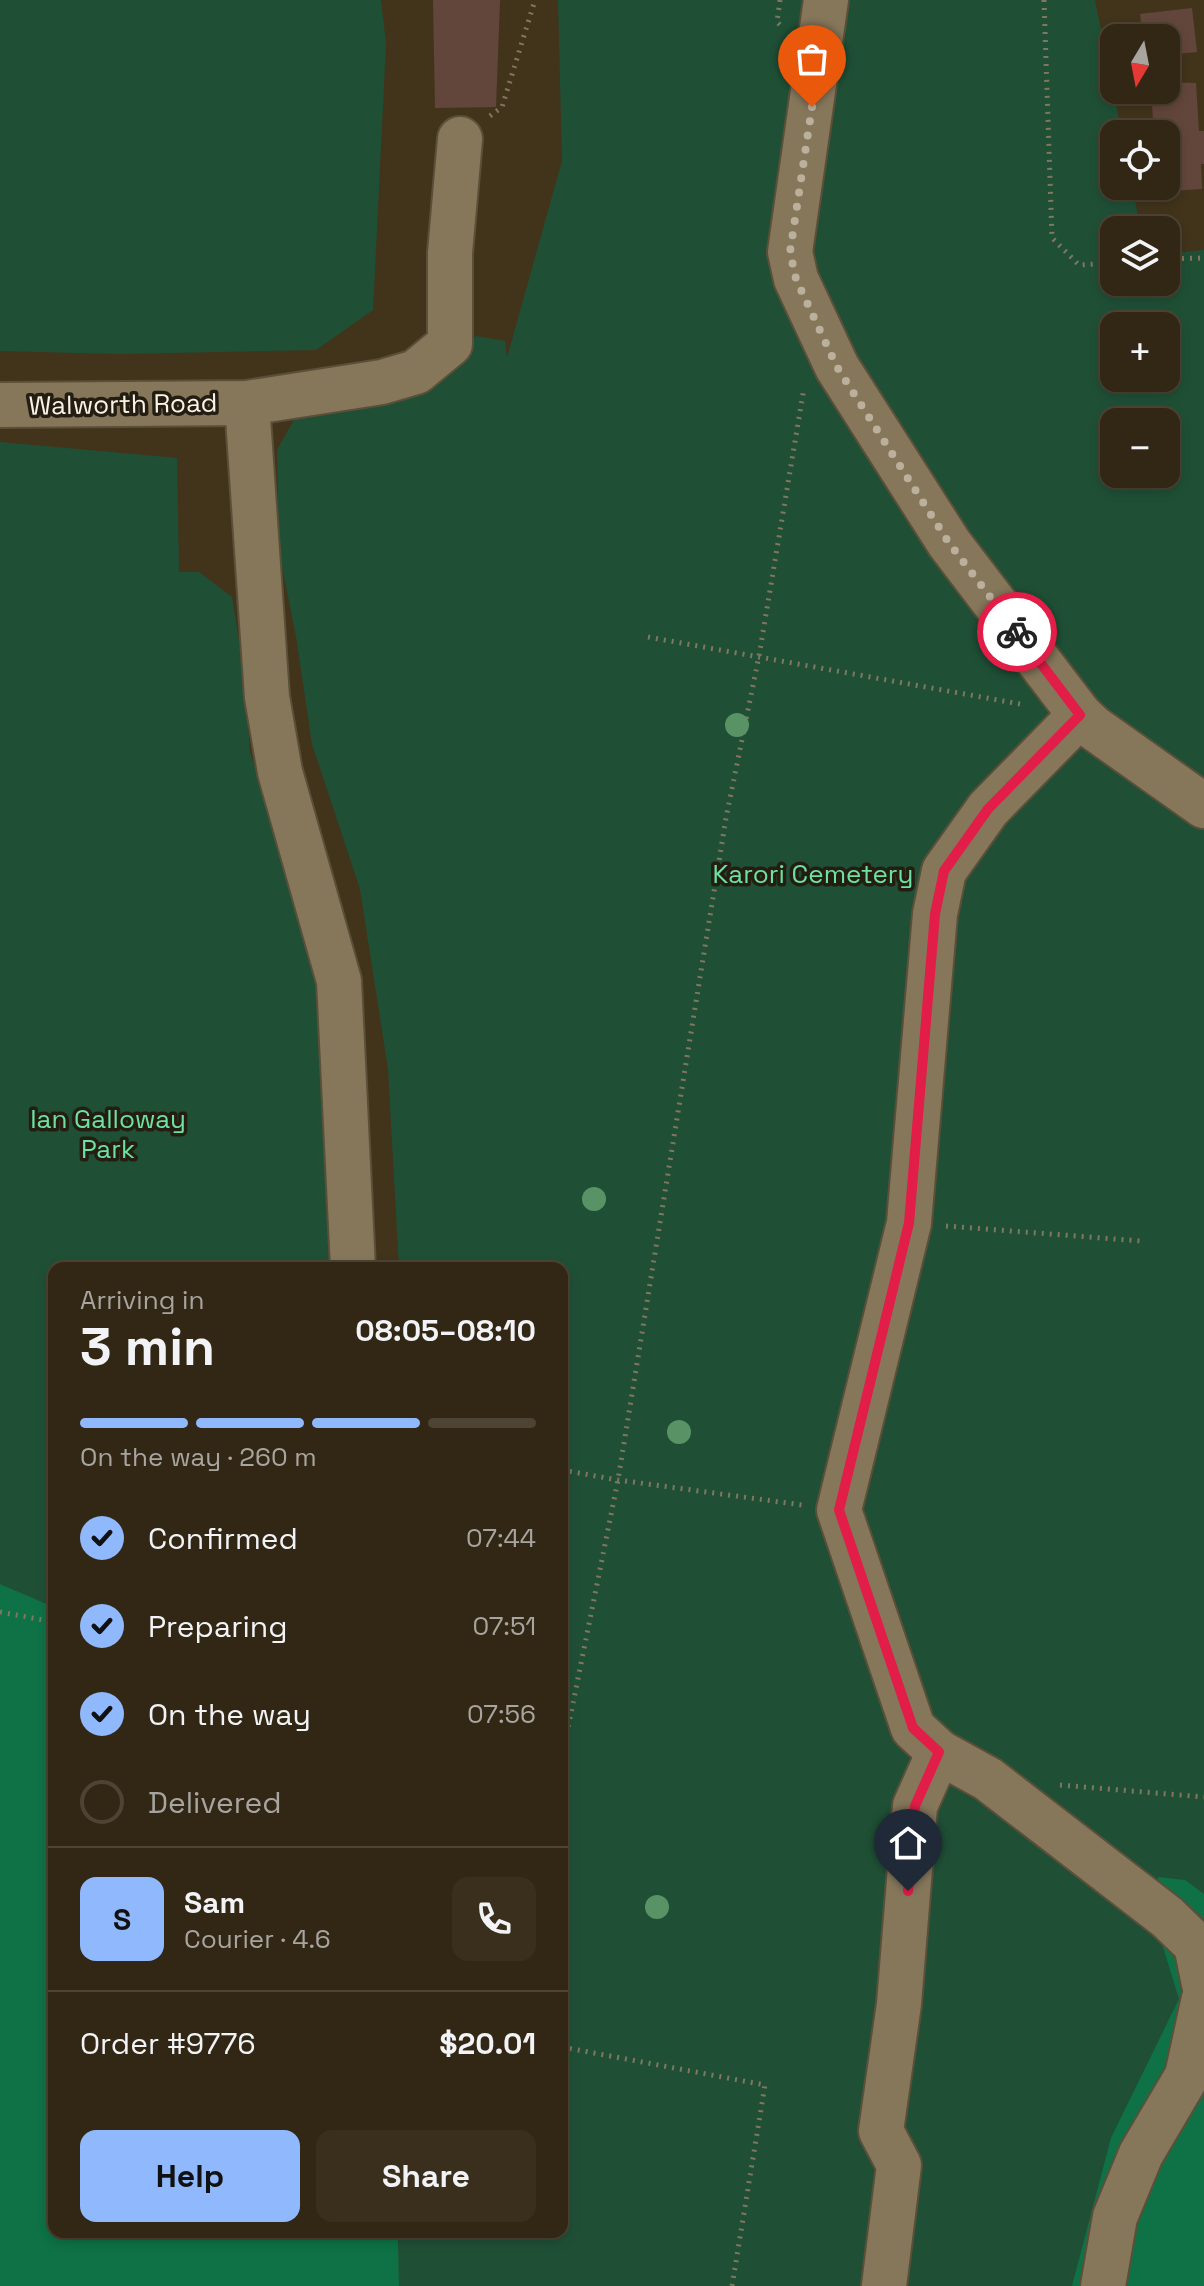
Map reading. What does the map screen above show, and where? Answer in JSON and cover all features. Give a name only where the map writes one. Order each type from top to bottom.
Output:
[{"type":"street","points":[[826,0],[790,252],[796,279],[837,367],[949,543],[1080,715],[1204,806]]},
{"type":"street","name":"Walworth Road","points":[[0,405],[247,403],[382,382],[416,372],[450,344],[450,253],[460,139]]},
{"type":"street","points":[[247,403],[267,697],[280,772],[339,981],[353,1262]]},
{"type":"street","points":[[1080,715],[988,809],[944,871],[935,914],[909,1223],[839,1510],[913,1728],[939,1752],[988,1779],[1167,1917],[1196,1945],[1204,1984]]},
{"type":"street","points":[[884,2286],[899,2165],[881,2131],[899,2004],[915,1806],[939,1752]]},
{"type":"street","points":[[1103,2286],[1115,2217],[1141,2154],[1187,2076],[1204,1998]]},
{"type":"path","points":[[460,139],[502,107],[535,0]]},
{"type":"path","points":[[1044,0],[1052,238],[1079,265],[1100,264]]},
{"type":"path","points":[[1180,259],[1204,258]]},
{"type":"path","points":[[568,1728],[618,1480],[726,818],[759,656],[805,384]]},
{"type":"path","points":[[648,637],[1080,715]]},
{"type":"path","points":[[909,1223],[1141,1241]]},
{"type":"path","points":[[568,1471],[839,1510]]},
{"type":"path","points":[[0,1612],[48,1621]]},
{"type":"path","points":[[1049,1784],[1204,1797]]},
{"type":"path","points":[[568,2048],[765,2085],[732,2286]]},
{"type":"green space","points":[[0,0],[381,0],[386,44],[373,310],[316,350],[119,354],[0,351]]},
{"type":"green space","name":"Karori Cemetery","points":[[558,0],[1095,0],[1100,25],[1100,104],[1116,104],[1119,120],[1100,120],[1100,200],[1135,200],[1138,216],[1100,216],[1100,296],[1180,296],[1180,253],[1204,250],[1204,2286],[399,2286],[398,2238],[568,2238],[568,1262],[399,1262],[388,1069],[360,889],[312,744],[296,636],[279,552],[277,450],[298,413],[441,378],[476,336],[505,341],[507,358],[562,161]]},
{"type":"green space","name":"Ian Galloway Park","points":[[0,442],[177,458],[179,572],[199,572],[232,597],[244,672],[250,752],[292,876],[319,1000],[336,1262],[48,1262],[48,1604],[0,1584]]},
{"type":"green space","points":[[0,1584],[48,1604],[48,2238],[398,2238],[399,2286],[0,2286]]},
{"type":"green space","points":[[1158,1877],[1185,1880],[1204,1894],[1204,2286],[1072,2286],[1111,2138],[1179,1999],[1159,1934]]},
{"type":"building","points":[[433,0],[500,0],[496,107],[435,108]]},
{"type":"building","points":[[1192,8],[1197,52],[1180,54],[1180,24],[1141,24],[1140,14]]},
{"type":"building","points":[[1180,82],[1196,83],[1199,131],[1204,131],[1202,189],[1180,190],[1180,120],[1153,120],[1152,104],[1180,104]]},
{"type":"way so far","points":[[812,107],[790,252],[796,279],[837,367],[949,543],[1017,632]]},
{"type":"route","points":[[908,1891],[915,1806],[939,1752],[913,1728],[839,1510],[909,1223],[935,914],[944,871],[988,809],[1080,715],[1017,632]]}]
